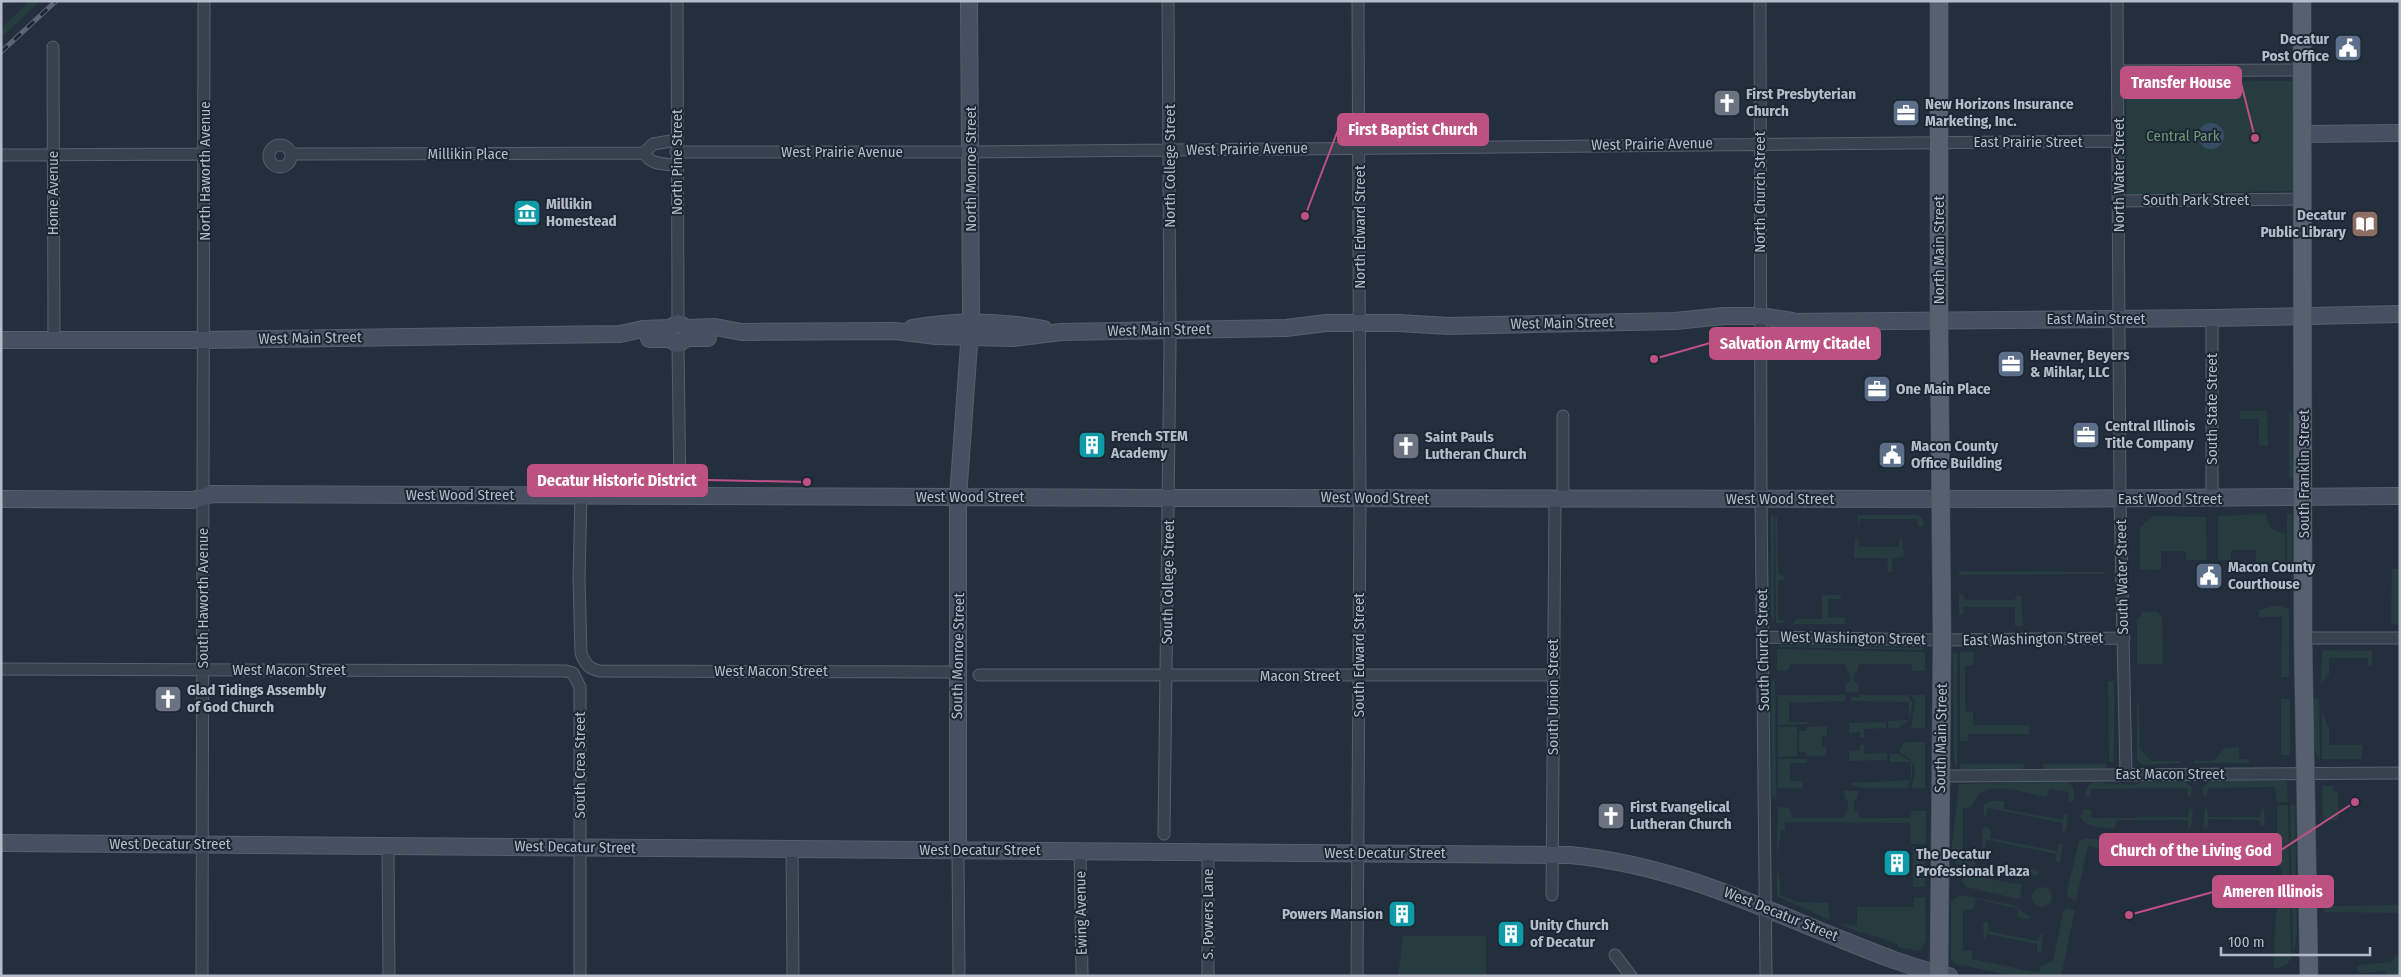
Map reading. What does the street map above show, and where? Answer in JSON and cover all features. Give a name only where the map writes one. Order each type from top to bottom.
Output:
[{"type":"main road","name":"North Main Street","points":[[1938,1],[1940,500]]},
{"type":"main road","name":"South Franklin Street","points":[[2302,1],[2304,134],[2304,638],[2309,976]]},
{"type":"main road","name":"South Main Street","points":[[1940,500],[1942,975]]},
{"type":"street","name":"North Haworth Avenue","points":[[204,1],[205,340]]},
{"type":"street","name":"North Pine Street","points":[[677,1],[676,165],[680,495]]},
{"type":"street","name":"North Monroe Street","points":[[969,1],[971,152],[970,330]]},
{"type":"street","name":"North College Street","points":[[1168,1],[1170,330]]},
{"type":"street","name":"North Edward Street","points":[[1358,1],[1360,328]]},
{"type":"street","name":"North Church Street","points":[[1760,1],[1761,320]]},
{"type":"street","name":"North Water Street","points":[[2117,1],[2120,319]]},
{"type":"street","name":"Home Avenue","points":[[52,47],[54,340]]},
{"type":"street","points":[[2118,71],[2303,70]]},
{"type":"street","points":[[2304,134],[2400,133]]},
{"type":"street","points":[[644,153],[653,144],[660,141],[676,146]]},
{"type":"street","name":"East Prairie Street","points":[[1938,142],[2118,141]]},
{"type":"street","name":"West Prairie Avenue","points":[[676,146],[971,152],[1938,142]]},
{"type":"street","name":"Millikin Place","points":[[292,154],[644,153],[647,158],[657,163],[676,165]]},
{"type":"street","points":[[1,155],[205,154]]},
{"type":"street","name":"South Park Street","points":[[2119,201],[2304,200]]},
{"type":"street","name":"East Main Street","points":[[1792,321],[2212,318],[2400,314]]},
{"type":"street","name":"South State Street","points":[[2212,318],[2212,499]]},
{"type":"street","name":"South Water Street","points":[[2120,319],[2120,499],[2126,774]]},
{"type":"street","name":"West Main Street","points":[[1,340],[205,340],[620,334],[644,329],[678,333],[715,327],[742,332],[895,331],[937,323],[970,330],[1014,323],[1061,332],[1286,328],[1326,323],[1360,328],[1676,321],[1724,324],[1761,320],[1792,321]]},
{"type":"street","name":"South Church Street","points":[[1761,320],[1766,976]]},
{"type":"street","name":"South Edward Street","points":[[1357,976],[1360,328]]},
{"type":"street","name":"South Monroe Street","points":[[959,976],[957,672],[960,578],[958,497],[970,330]]},
{"type":"street","name":"South College Street","points":[[1164,834],[1170,330]]},
{"type":"street","name":"South Haworth Avenue","points":[[202,976],[205,340]]},
{"type":"street","name":"South Union Street","points":[[1552,895],[1553,675],[1563,416]]},
{"type":"street","name":"West Wood Street","points":[[1,499],[192,500],[212,494],[1940,500]]},
{"type":"street","name":"West Macon Street","points":[[581,495],[579,579],[581,653],[587,666],[600,671],[957,672]]},
{"type":"street","name":"East Wood Street","points":[[1940,500],[2400,496]]},
{"type":"street","name":"West Washington Street","points":[[1763,637],[1942,640]]},
{"type":"street","name":"East Washington Street","points":[[1942,640],[2124,638]]},
{"type":"street","points":[[2304,638],[2400,638]]},
{"type":"street","name":"West Macon Street","points":[[1,669],[566,671],[576,676]]},
{"type":"street","points":[[979,675],[1166,675]]},
{"type":"street","name":"Macon Street","points":[[1166,675],[1553,675]]},
{"type":"street","name":"South Crea Street","points":[[576,676],[580,687],[580,976]]},
{"type":"street","name":"East Macon Street","points":[[1941,776],[2400,773]]},
{"type":"street","name":"West Decatur Street","points":[[1,843],[1553,854],[1592,857],[1685,877],[1867,950],[1942,975]]},
{"type":"street","points":[[388,845],[388,976]]},
{"type":"street","points":[[792,849],[793,976]]},
{"type":"street","name":"Ewing Avenue","points":[[1080,851],[1082,976]]},
{"type":"street","name":"S. Powers Lane","points":[[1208,852],[1208,976]]},
{"type":"street","points":[[1615,955],[1631,976]]},
{"type":"green space","points":[[30,1],[40,1],[1,38],[1,28]]},
{"type":"green space","name":"Central Park","points":[[2135,76],[2183,76],[2188,80],[2294,81],[2294,191],[2188,193],[2182,197],[2127,194],[2126,82],[2129,78]]},
{"type":"green space","points":[[2240,411],[2267,411],[2268,445],[2259,445],[2259,419],[2240,419]]},
{"type":"green space","points":[[2289,411],[2292,415],[2292,454],[2295,478],[2289,478]]},
{"type":"green space","points":[[2266,514],[2271,528],[2285,533],[2285,569],[2256,569],[2256,550],[2231,550],[2231,560],[2218,560],[2218,516]]},
{"type":"green space","points":[[2287,514],[2292,514],[2292,569],[2287,569]]},
{"type":"green space","points":[[1771,515],[1774,516],[1774,622],[1771,615]]},
{"type":"green space","points":[[1858,515],[1919,515],[1923,519],[1923,527],[1918,526],[1917,519],[1860,519],[1858,527]]},
{"type":"green space","points":[[1775,516],[1777,516],[1778,574],[1785,577],[1784,580],[1778,581],[1778,619],[1783,620],[1784,623],[1776,623]]},
{"type":"green space","points":[[2154,516],[2206,517],[2207,560],[2186,560],[2186,551],[2161,551],[2161,570],[2140,569],[2140,527]]},
{"type":"green space","points":[[1855,538],[1859,540],[1859,547],[1899,547],[1899,540],[1902,539],[1904,557],[1892,558],[1892,572],[1888,572],[1887,558],[1854,558]]},
{"type":"green space","points":[[2392,569],[2400,569],[2400,624],[2391,624]]},
{"type":"green space","points":[[1959,571],[2104,572],[2105,574],[1959,575]]},
{"type":"green space","points":[[1959,594],[1964,596],[1964,600],[2014,600],[2017,596],[2021,596],[2023,626],[2015,626],[2015,607],[1964,607],[1963,614],[1959,615]]},
{"type":"green space","points":[[1822,595],[1841,595],[1841,599],[1828,599],[1828,617],[1845,618],[1845,624],[1793,624],[1796,619],[1822,619]]},
{"type":"green space","points":[[2273,606],[2282,606],[2289,610],[2289,677],[2281,677],[2282,617],[2259,617],[2259,610]]},
{"type":"green space","points":[[2141,612],[2157,612],[2162,616],[2163,662],[2160,664],[2137,664],[2137,620],[2141,616]]},
{"type":"green space","points":[[1781,645],[1923,648],[1923,650],[1777,647]]},
{"type":"green space","points":[[1777,649],[1925,652],[1925,671],[1913,671],[1911,664],[1859,664],[1857,672],[1854,674],[1854,681],[1858,684],[1858,692],[1845,692],[1846,684],[1850,681],[1850,673],[1847,671],[1845,664],[1791,664],[1788,670],[1777,671]]},
{"type":"green space","points":[[2322,650],[2372,651],[2372,666],[2368,665],[2368,658],[2329,658],[2329,674],[2321,684]]},
{"type":"green space","points":[[1960,652],[1974,652],[1973,665],[1965,666],[1965,711],[1973,712],[1973,725],[2029,725],[2029,734],[1968,734],[1968,741],[1960,741]]},
{"type":"green space","points":[[1953,653],[1957,653],[1957,767],[1954,763]]},
{"type":"green space","points":[[1775,677],[1776,800],[1772,795],[1771,683]]},
{"type":"green space","points":[[2108,681],[2114,681],[2114,762],[2109,762]]},
{"type":"green space","points":[[1778,695],[1845,695],[1845,701],[1789,703],[1789,722],[1809,722],[1809,724],[1778,725]]},
{"type":"green space","points":[[1859,695],[1907,695],[1913,703],[1909,720],[1909,702],[1851,701],[1851,697],[1859,697]]},
{"type":"green space","points":[[1911,695],[1925,695],[1925,728],[1911,728],[1915,702]]},
{"type":"green space","points":[[2281,699],[2290,699],[2290,755],[2281,755]]},
{"type":"green space","points":[[2314,699],[2319,699],[2320,761],[2314,748]]},
{"type":"green space","points":[[2137,704],[2139,704],[2140,749],[2151,761],[2180,761],[2180,763],[2142,765],[2137,760]]},
{"type":"green space","points":[[2322,713],[2329,728],[2329,745],[2363,745],[2361,759],[2322,759]]},
{"type":"green space","points":[[1909,720],[1898,728],[1888,728],[1888,721]]},
{"type":"green space","points":[[1886,722],[1886,728],[1864,729],[1864,737],[1860,737],[1860,732],[1849,733],[1849,723]]},
{"type":"green space","points":[[1827,726],[1827,736],[1822,737],[1822,746],[1826,747],[1826,756],[1806,756],[1806,752],[1799,752],[1799,731],[1806,731],[1806,727]]},
{"type":"green space","points":[[1778,727],[1797,727],[1797,756],[1778,757]]},
{"type":"green space","points":[[1905,742],[1925,742],[1925,788],[1911,788],[1915,771],[1913,763],[1900,752],[1900,748]]},
{"type":"green space","points":[[1860,744],[1864,745],[1864,754],[1887,753],[1887,760],[1849,761],[1849,751],[1860,750]]},
{"type":"green space","points":[[2239,747],[2239,759],[2249,759],[2249,763],[2194,763],[2194,761],[2213,761],[2225,748]]},
{"type":"green space","points":[[1890,754],[1898,754],[1911,761],[1912,778],[1911,780],[1911,762],[1890,762]]},
{"type":"green space","points":[[1778,759],[1807,759],[1807,763],[1790,763],[1790,781],[1803,781],[1803,788],[1778,788]]},
{"type":"green space","points":[[1960,764],[2026,764],[2020,770],[1961,769]]},
{"type":"green space","points":[[2042,764],[2106,764],[2106,769],[2045,769]]},
{"type":"green space","points":[[1911,780],[1907,788],[1861,788],[1852,785],[1852,783]]},
{"type":"green space","points":[[2185,781],[2192,788],[2191,797],[2188,796],[2187,788],[2091,789],[2090,797],[2085,795],[2088,786],[2094,782],[2132,785],[2144,782]]},
{"type":"green space","points":[[2210,781],[2287,781],[2288,802],[2277,802],[2275,787],[2208,788],[2207,795],[2204,797],[2202,788]]},
{"type":"green space","points":[[2066,782],[2071,784],[2074,791],[2074,798],[2071,802],[2068,800],[2069,792],[2050,789],[2046,797],[2013,790],[1996,789],[1980,793],[1971,807],[1963,808],[1963,857],[1975,857],[1975,867],[2025,876],[2027,868],[2038,870],[2039,874],[2020,877],[1981,872],[1959,865],[1952,860],[1951,854],[1959,784]]},
{"type":"green space","points":[[2322,786],[2333,786],[2333,791],[2338,791],[2338,820],[2323,820]]},
{"type":"green space","points":[[1844,791],[1858,791],[1857,798],[1854,800],[1854,810],[1859,813],[1859,818],[1910,818],[1912,811],[1926,811],[1926,844],[1911,844],[1910,823],[1785,822],[1785,830],[1781,830],[1777,857],[1778,807],[1789,808],[1793,818],[1844,818],[1845,812],[1848,810],[1848,800],[1845,799]]},
{"type":"green space","points":[[1991,801],[2004,801],[2004,809],[2063,820],[2065,814],[2068,813],[2066,831],[2062,831],[2063,823],[1988,808],[1986,816],[1984,816],[1984,805]]},
{"type":"green space","points":[[2277,805],[2288,805],[2291,959],[2283,966],[2273,968],[2276,915],[2284,877],[2277,860]]},
{"type":"green space","points":[[2290,805],[2295,805],[2297,936],[2293,954]]},
{"type":"green space","points":[[2189,808],[2193,810],[2191,828],[2188,828],[2188,820],[2116,820],[2116,826],[2113,829],[2090,825],[2082,820],[2080,816],[2084,809],[2091,810],[2091,818],[2188,817]]},
{"type":"green space","points":[[2205,808],[2207,809],[2208,817],[2260,817],[2262,808],[2264,810],[2265,826],[2261,827],[2260,820],[2208,819],[2208,827],[2205,828],[2203,826]]},
{"type":"green space","points":[[1985,827],[1991,830],[1990,838],[2057,851],[2059,844],[2063,844],[2060,862],[2056,862],[2056,854],[1987,840],[1985,848],[1983,848],[1982,830]]},
{"type":"green space","points":[[2085,838],[2110,841],[2115,848],[2114,851],[2088,846],[2076,900],[2069,898],[2067,892],[2079,841]]},
{"type":"green space","points":[[1913,847],[1926,847],[1925,887],[1913,887]]},
{"type":"green space","points":[[1777,867],[1780,880],[1780,895],[1797,902],[1828,903],[1830,920],[1777,896]]},
{"type":"green space","points":[[1968,875],[2022,885],[2020,898],[1966,887],[1962,881],[1964,876]]},
{"type":"green space","points":[[2042,887],[2049,890],[2052,897],[2049,904],[2042,907],[2035,904],[2032,897],[2035,890]]},
{"type":"green space","points":[[1960,895],[2013,905],[2030,917],[2027,919],[2017,917],[2018,909],[1976,899],[1974,909],[1963,910],[1963,951],[1972,951],[1972,959],[2039,973],[2041,966],[2053,961],[2063,912],[2066,908],[2075,910],[2061,976],[2015,976],[1956,964],[1951,959],[1951,901]]},
{"type":"green space","points":[[2324,896],[2331,896],[2332,906],[2400,905],[2400,913],[2324,912]]},
{"type":"green space","points":[[1925,897],[1926,940],[1920,951],[1898,947],[1898,944],[1861,933],[1840,924],[1857,926],[1857,907],[1913,907],[1914,898]]},
{"type":"green space","points":[[1985,922],[1988,923],[1988,931],[2038,941],[2040,935],[2043,934],[2041,951],[2037,952],[2037,944],[1987,934],[1984,942],[1983,925]]},
{"type":"green space","points":[[1403,936],[1486,936],[1486,976],[1398,976]]},
{"type":"green space","points":[[2395,956],[2400,956],[2400,976],[2388,976],[2384,971],[2364,973],[2357,971],[2357,967],[2360,965],[2392,962]]},
{"type":"water","points":[[2211,123],[2220,127],[2224,136],[2220,145],[2211,149],[2202,145],[2198,136],[2202,127]]},
{"type":"railway","points":[[1,52],[56,1]]},
{"type":"place","name":"Decatur Post Office","points":[[2348,48]]},
{"type":"place","name":"First Presbyterian Church","points":[[1727,103]]},
{"type":"place","name":"New Horizons Insurance Marketing, Inc.","points":[[1906,113]]},
{"type":"place","name":"Transfer House","points":[[2255,138]]},
{"type":"place","name":"Millikin Homestead","points":[[527,213]]},
{"type":"place","name":"First Baptist Church","points":[[1305,216]]},
{"type":"place","name":"Decatur Public Library","points":[[2365,224]]},
{"type":"place","name":"Salvation Army Citadel","points":[[1654,359]]},
{"type":"place","name":"Heavner, Beyers & Mihlar, LLC","points":[[2011,364]]},
{"type":"place","name":"One Main Place","points":[[1877,389]]},
{"type":"place","name":"Central Illinois Title Company","points":[[2086,435]]},
{"type":"place","name":"French STEM Academy","points":[[1092,445]]},
{"type":"place","name":"Saint Pauls Lutheran Church","points":[[1406,446]]},
{"type":"place","name":"Macon County Office Building","points":[[1892,455]]},
{"type":"place","name":"Decatur Historic District","points":[[807,482]]},
{"type":"place","name":"Macon County Courthouse","points":[[2209,576]]},
{"type":"place","name":"Glad Tidings Assembly of God Church","points":[[168,699]]},
{"type":"place","name":"Church of the Living God","points":[[2355,802]]},
{"type":"place","name":"First Evangelical Lutheran Church","points":[[1611,816]]},
{"type":"place","name":"The Decatur Professional Plaza","points":[[1897,863]]},
{"type":"place","name":"Powers Mansion","points":[[1402,914]]},
{"type":"place","name":"Ameren Illinois","points":[[2129,915]]},
{"type":"place","name":"Unity Church of Decatur","points":[[1511,934]]}]
